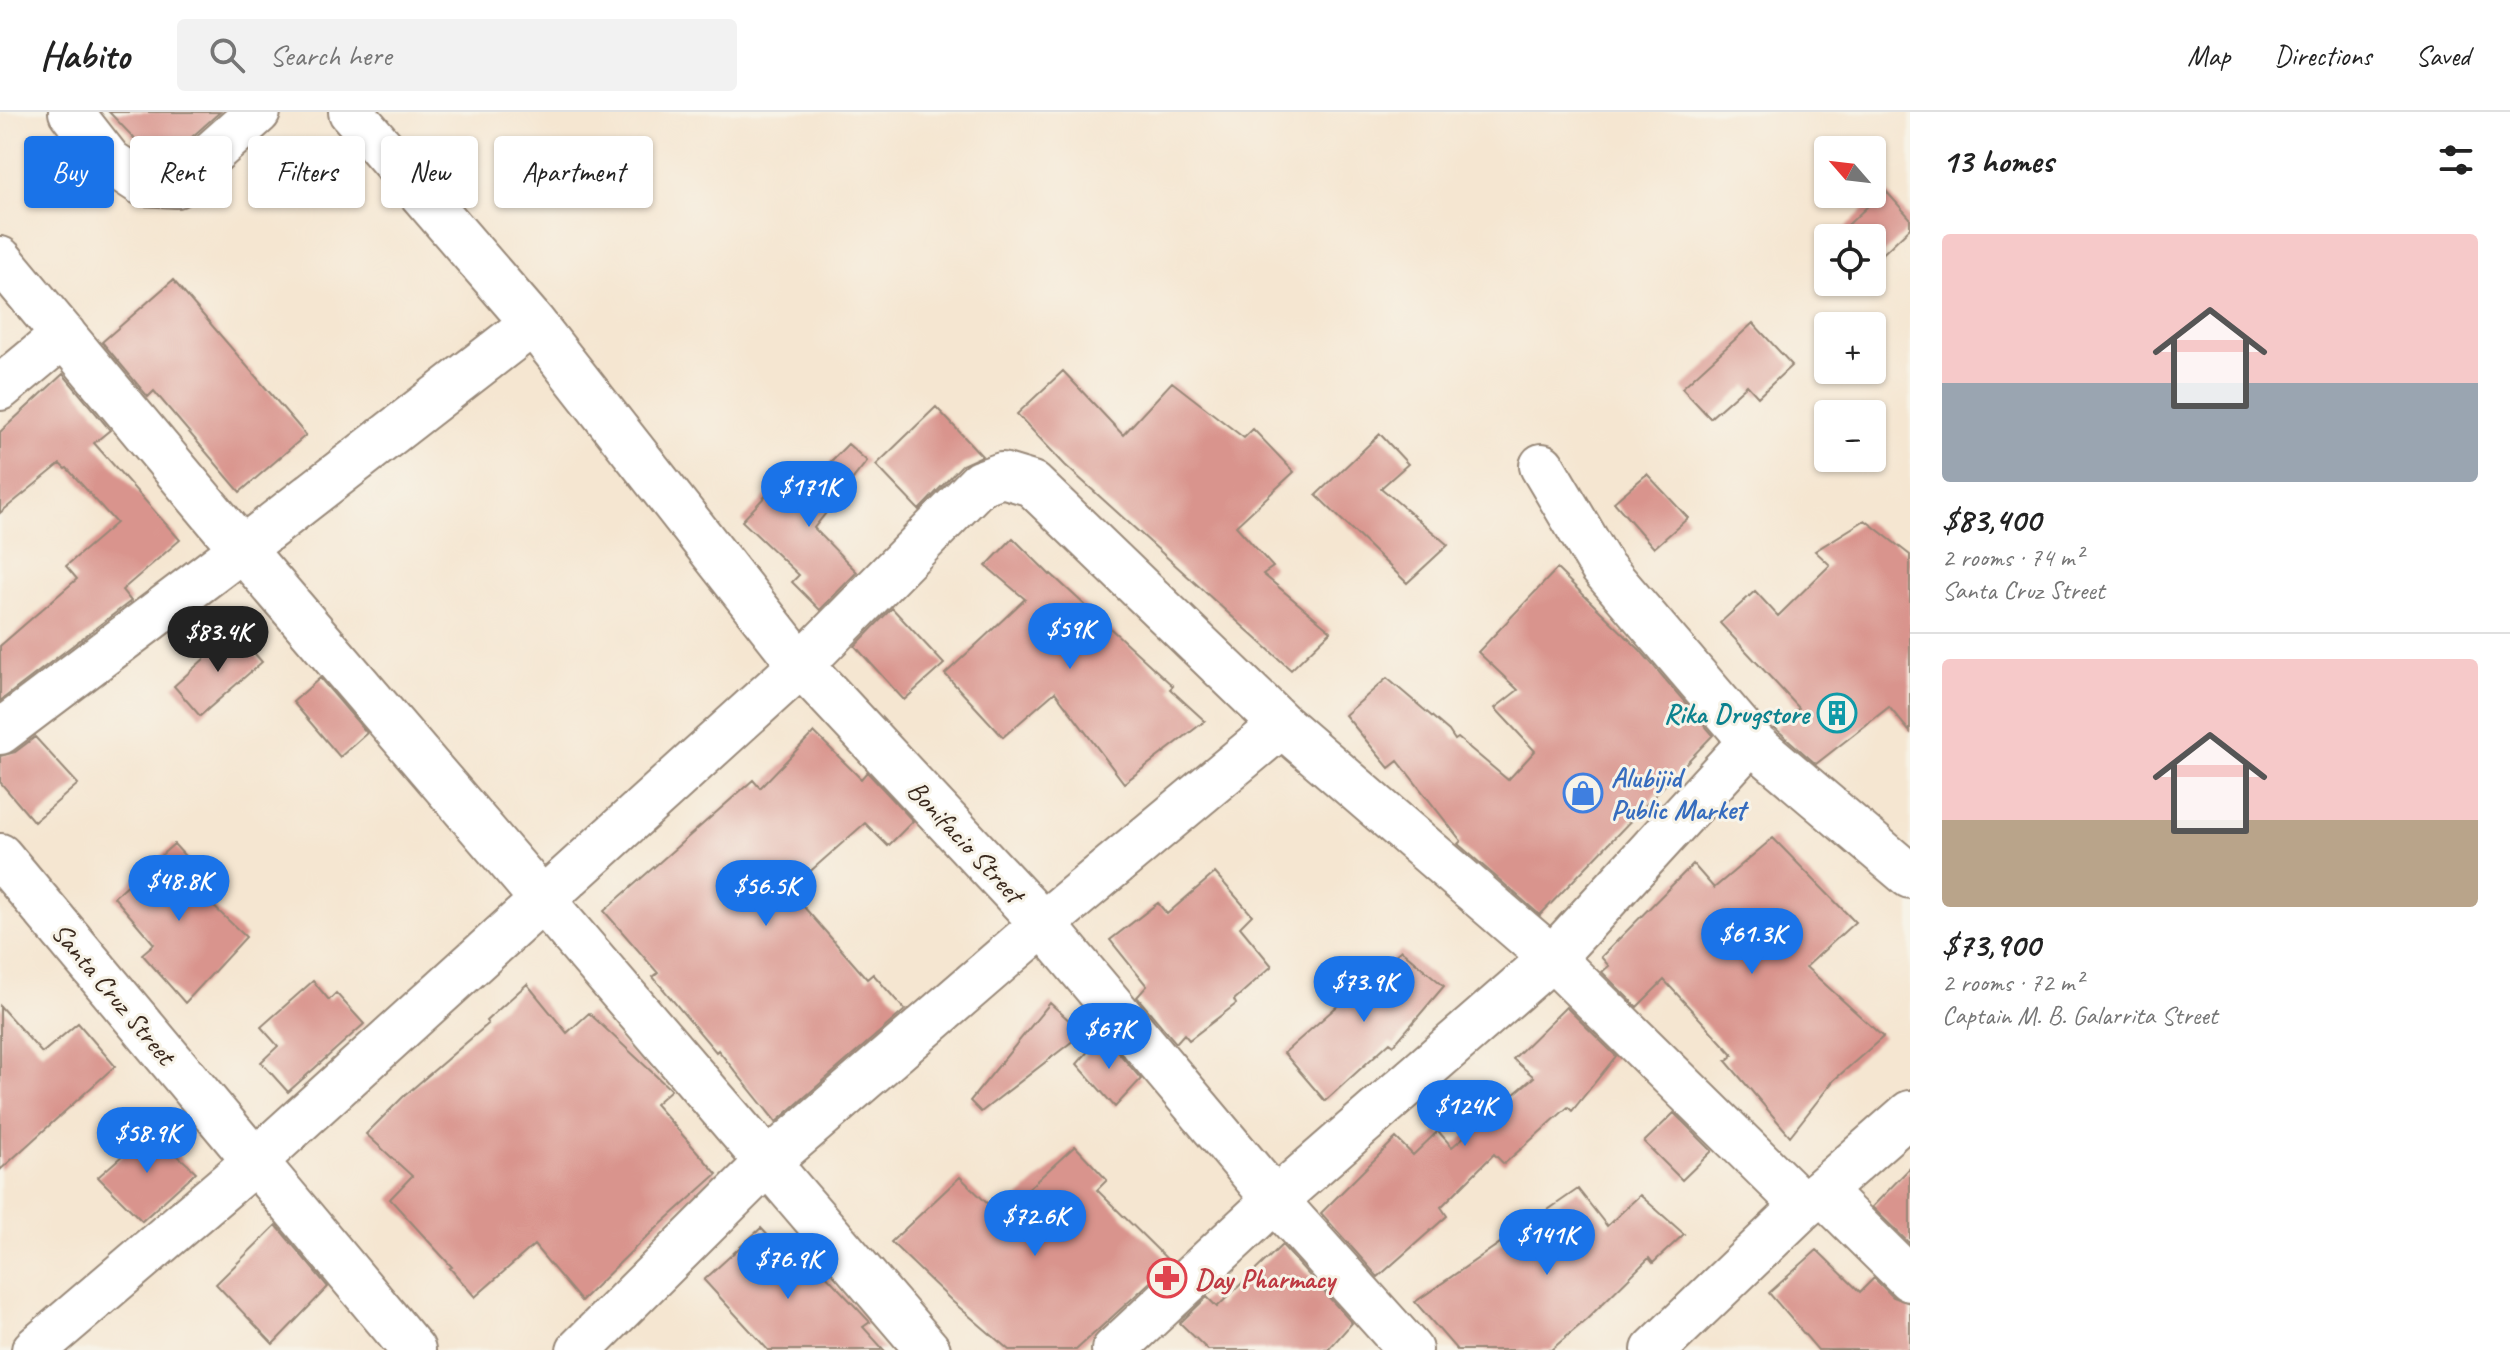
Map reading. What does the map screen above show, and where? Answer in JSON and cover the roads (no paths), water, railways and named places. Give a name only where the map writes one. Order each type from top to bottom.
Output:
[{"type":"main road","points":[[71,112],[110,162],[142,183],[176,185],[258,112]]},
{"type":"main road","name":"Bonifacio Street","points":[[351,112],[533,323],[801,665],[1043,924],[1275,1200],[1410,1350]]},
{"type":"main road","points":[[0,259],[242,549],[928,1350]]},
{"type":"main road","points":[[0,732],[533,323]]},
{"type":"main road","points":[[0,388],[64,335]]},
{"type":"main road","points":[[1542,466],[1602,567],[1751,741],[1910,876]]},
{"type":"main road","points":[[34,1350],[254,1162],[801,665],[980,483],[1002,475],[1032,484],[1282,725],[1552,958],[1812,1198],[1910,1279]]},
{"type":"main road","points":[[579,1350],[769,1161],[1043,924],[1282,725]]},
{"type":"main road","points":[[1114,1350],[1275,1200],[1552,958],[1751,741]]},
{"type":"main road","name":"Santa Cruz Street","points":[[0,856],[413,1350]]},
{"type":"main road","points":[[1654,1350],[1812,1198],[1910,1113]]},
{"type":"place","name":"Rika Drugstore","points":[[1837,713]]},
{"type":"place","name":"Alubijid Public Market","points":[[1583,793]]},
{"type":"place","name":"Day Pharmacy","points":[[1167,1278]]}]
